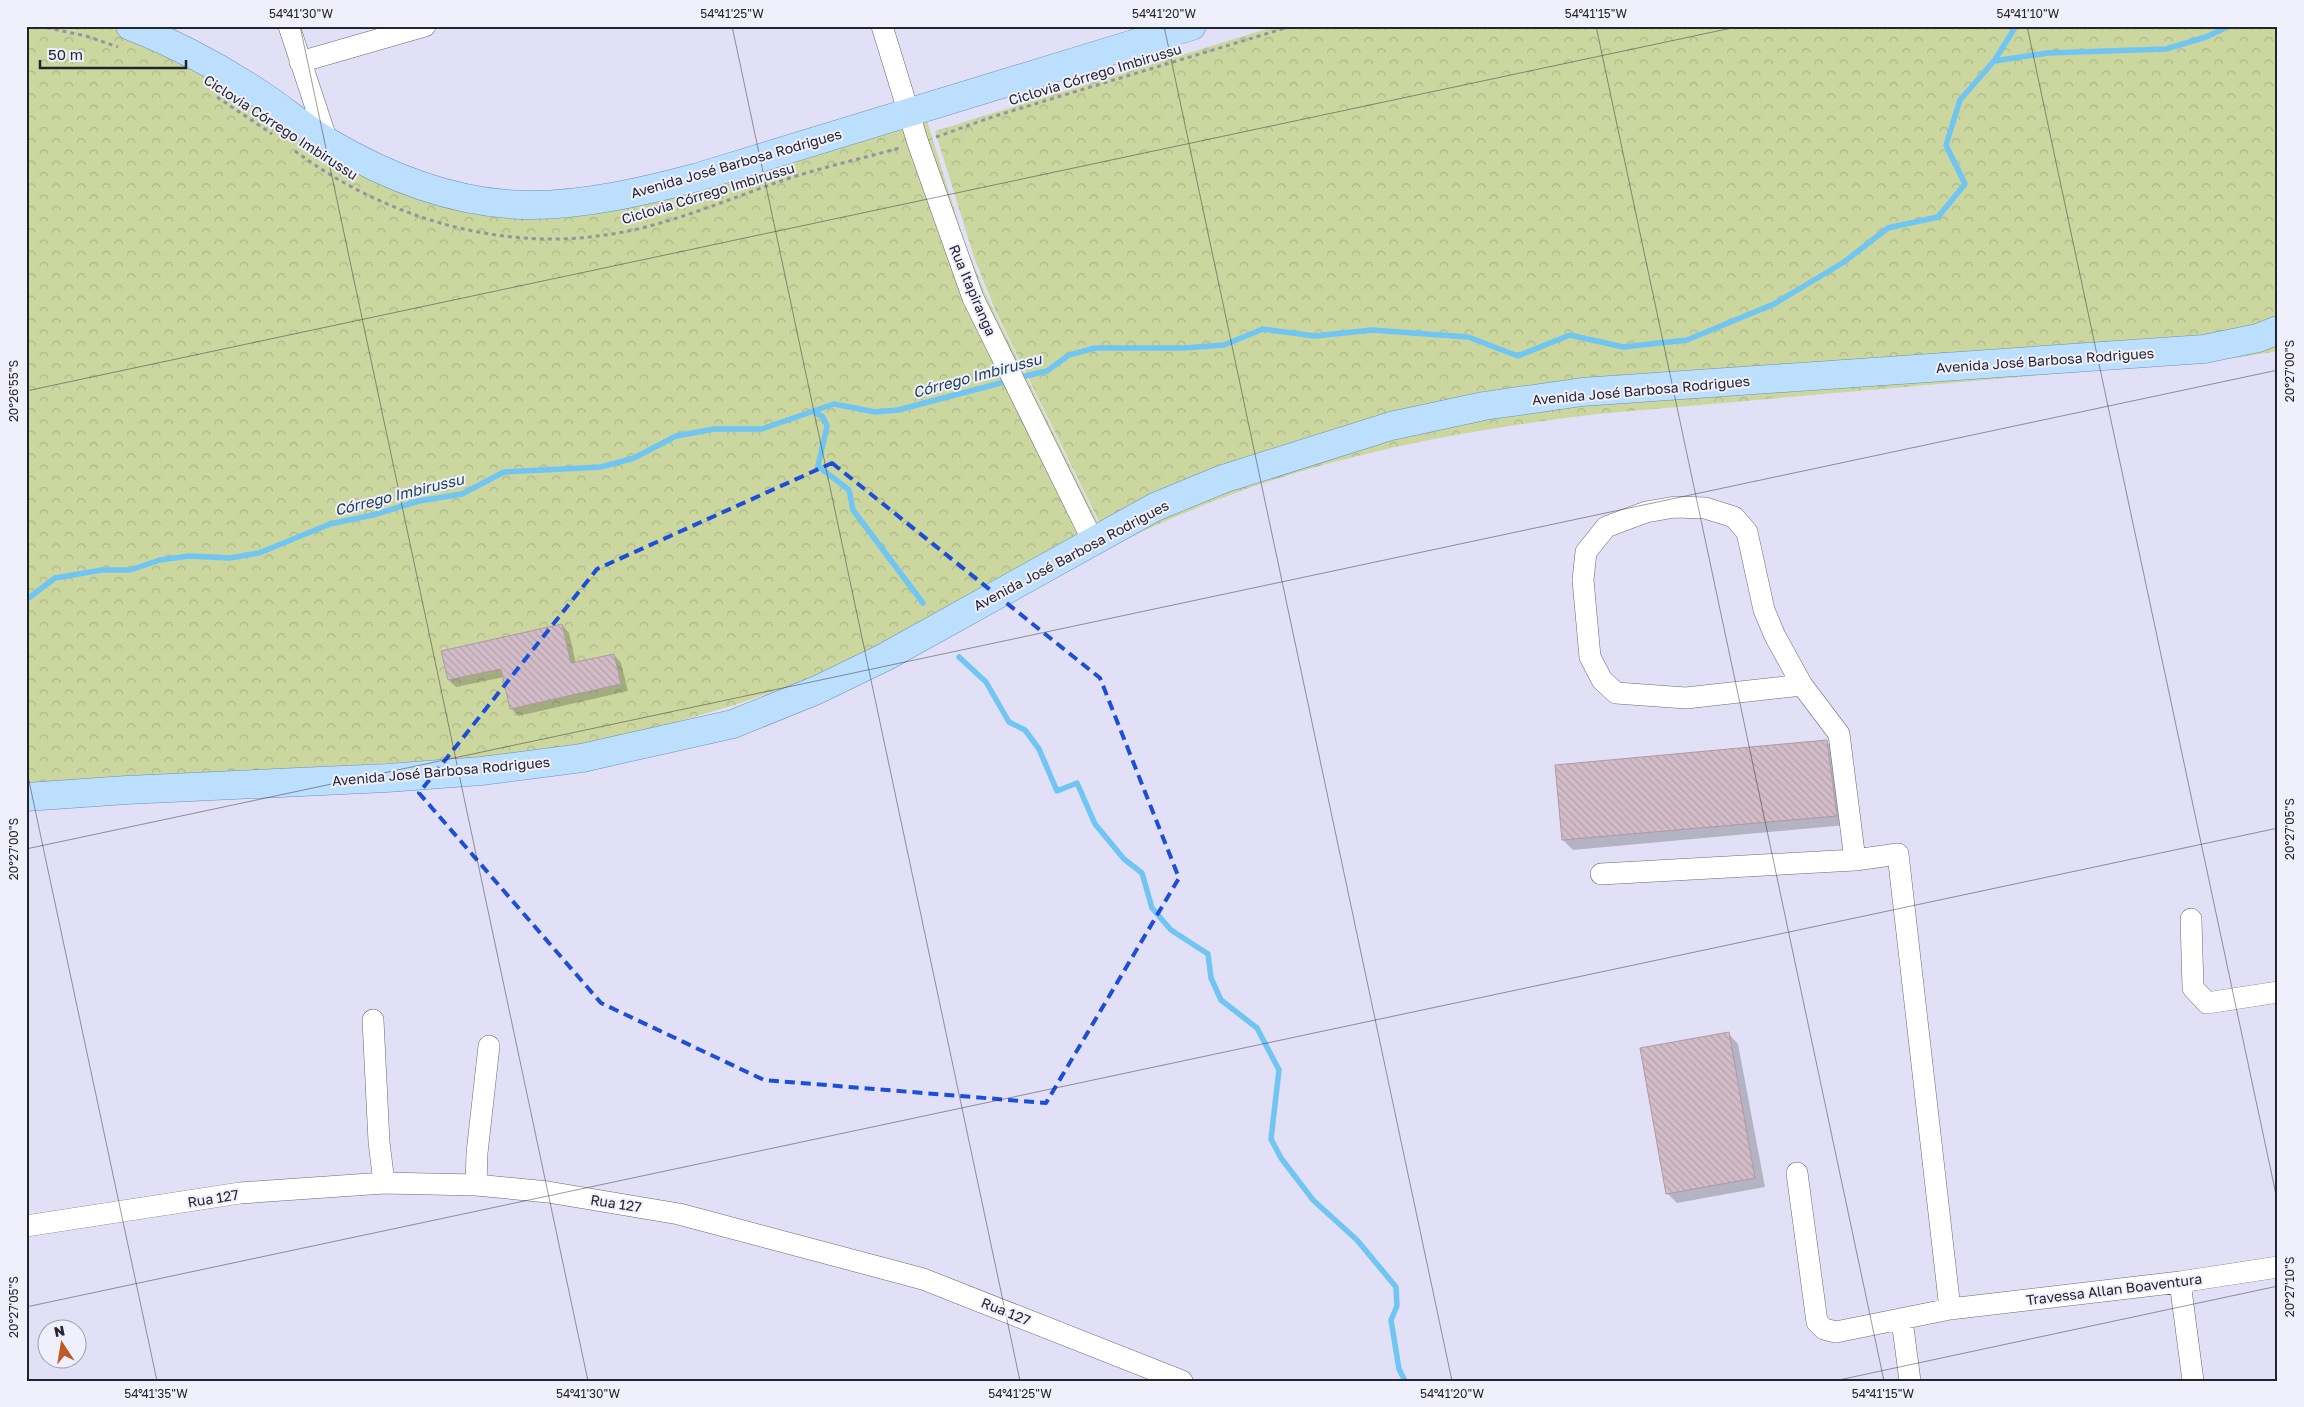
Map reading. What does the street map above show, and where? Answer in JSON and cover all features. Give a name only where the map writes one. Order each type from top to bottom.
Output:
[{"type":"main road","name":"Avenida José Barbosa Rodrigues","points":[[126,38],[181,47],[259,93],[327,141],[371,165],[432,189],[479,201],[532,205],[641,192],[909,113],[1192,26]]},
{"type":"main road","name":"Avenida José Barbosa Rodrigues","points":[[26,797],[137,789],[387,778],[481,771],[582,758],[733,724],[817,690],[884,657],[1155,507],[1223,479],[1392,426],[1484,406],[1582,392],[2204,349],[2258,338],[2278,330]]},
{"type":"street","points":[[289,26],[327,141]]},
{"type":"street","name":"Rua Itapiranga","points":[[882,26],[918,143],[973,298],[1093,541]]},
{"type":"street","points":[[300,62],[413,28]]},
{"type":"street","points":[[1802,685],[1686,698],[1616,693],[1602,680],[1590,657],[1583,580],[1586,552],[1606,526],[1646,512],[1675,507],[1705,508],[1734,517],[1747,532],[1764,610],[1775,636],[1802,685],[1839,734],[1855,860]]},
{"type":"street","points":[[1601,874],[1855,860],[1898,854],[1950,1309]]},
{"type":"street","points":[[2191,919],[2193,988],[2198,996],[2207,1003],[2278,992]]},
{"type":"street","points":[[373,1020],[379,1142],[384,1184]]},
{"type":"street","points":[[476,1184],[477,1153],[489,1046]]},
{"type":"street","name":"Travessa Allan Boaventura","points":[[1797,1173],[1817,1322],[1824,1329],[1836,1332],[1950,1309],[2180,1282],[2278,1267]]},
{"type":"street","name":"Rua 127","points":[[26,1226],[240,1193],[384,1184],[476,1184],[548,1192],[679,1214],[924,1279],[1182,1381]]},
{"type":"street","points":[[2180,1282],[2193,1381]]},
{"type":"street","points":[[1902,1320],[1910,1381]]},
{"type":"path","points":[[39,26],[86,36],[126,38]]},
{"type":"path","name":"Ciclovia Córrego Imbirussu","points":[[293,149],[342,182],[375,199],[416,215],[477,231],[506,236],[567,238],[598,236],[647,227],[794,177],[918,143],[995,116],[1292,26]]},
{"type":"path","name":"Ciclovia Córrego Imbirussu","points":[[214,95],[279,139]]},
{"type":"highlighted area","points":[[832,463],[1100,678],[1179,878],[1046,1103],[764,1080],[601,1003],[419,793],[597,569]]},
{"type":"green space","points":[[26,26],[170,26],[257,77],[338,140],[434,189],[578,204],[924,111],[963,238],[985,293],[1100,527],[888,642],[808,679],[735,705],[659,727],[583,744],[488,757],[26,786]]},
{"type":"green space","points":[[1276,26],[2278,26],[2278,351],[2235,358],[1597,414],[1504,427],[1411,444],[1320,466],[1230,495],[1111,546],[996,312],[974,257],[935,131]]},
{"type":"building","points":[[562,624],[571,663],[614,654],[621,684],[510,709],[501,669],[448,680],[441,651]]},
{"type":"building","points":[[1827,740],[1837,816],[1562,840],[1555,765]]},
{"type":"building","points":[[1729,1032],[1755,1178],[1666,1194],[1640,1048]]},
{"type":"waterway","name":"Córrego Imbirussu","points":[[1017,378],[1047,371],[1069,355],[1095,348],[1184,348],[1224,345],[1263,329],[1315,336],[1372,330],[1468,337],[1518,356],[1570,335],[1623,347],[1687,340],[1774,304],[1844,262],[1888,228],[1938,217],[1965,184],[1946,145],[1960,100],[1994,61],[2016,26]]},
{"type":"waterway","points":[[1994,61],[2048,53],[2166,49],[2206,37],[2229,26]]},
{"type":"waterway","name":"Córrego Imbirussu","points":[[26,600],[55,578],[102,570],[130,570],[160,560],[189,556],[230,558],[259,553],[330,524],[373,515],[419,501],[462,494],[504,472],[601,467],[634,458],[676,436],[714,429],[762,429],[834,404],[875,412],[898,410],[1008,381]]},
{"type":"waterway","points":[[814,412],[823,417],[827,426],[818,466],[849,490],[853,510],[923,603]]},
{"type":"waterway","points":[[959,657],[986,682],[1009,722],[1025,730],[1039,749],[1057,791],[1077,783],[1095,824],[1124,859],[1142,873],[1152,908],[1171,930],[1208,954],[1211,978],[1221,1000],[1257,1028],[1279,1070],[1271,1139],[1281,1158],[1313,1200],[1357,1240],[1396,1287],[1397,1306],[1391,1320],[1399,1369],[1405,1381]]}]
